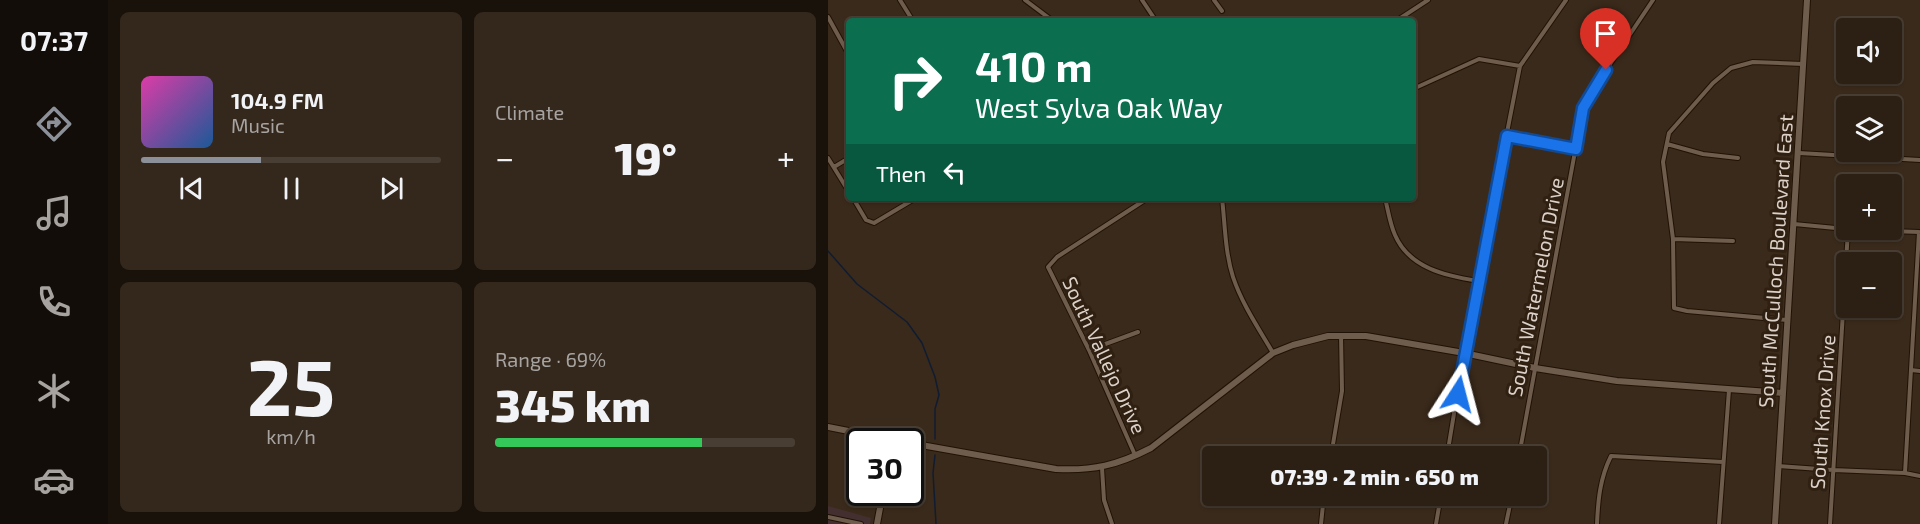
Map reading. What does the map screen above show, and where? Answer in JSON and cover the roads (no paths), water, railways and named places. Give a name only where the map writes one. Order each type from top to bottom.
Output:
[{"type":"street","points":[[900,0],[911,18]]},
{"type":"street","points":[[1024,0],[1049,18]]},
{"type":"street","points":[[1142,0],[1154,18]]},
{"type":"street","points":[[1214,0],[1222,11]]},
{"type":"street","points":[[1401,18],[1428,0]]},
{"type":"street","points":[[1450,446],[1464,353],[1520,66],[1566,0]]},
{"type":"street","name":"South Watermelon Drive","points":[[1521,446],[1583,108],[1653,0]]},
{"type":"street","name":"South McCulloch Boulevard East","points":[[1774,524],[1807,0]]},
{"type":"street","points":[[828,17],[846,50]]},
{"type":"street","points":[[1416,88],[1479,59],[1520,66]]},
{"type":"street","points":[[1787,320],[1674,308],[1673,239],[1663,162],[1669,134],[1713,84],[1731,69],[1753,62],[1804,64]]},
{"type":"street","points":[[1507,136],[1576,149]]},
{"type":"street","points":[[1667,144],[1703,154],[1738,158]]},
{"type":"street","points":[[1799,153],[1920,160]]},
{"type":"street","points":[[828,158],[846,187]]},
{"type":"street","points":[[834,167],[846,160]]},
{"type":"street","points":[[855,201],[866,220],[874,223],[911,201]]},
{"type":"street","name":"South Vallejo Drive","points":[[1135,456],[1089,350],[1048,267],[1056,257],[1143,201]]},
{"type":"street","points":[[1222,201],[1233,278],[1274,353]]},
{"type":"street","points":[[1386,201],[1394,234],[1403,250],[1419,263],[1445,275],[1478,281]]},
{"type":"street","points":[[1794,224],[1836,228]]},
{"type":"street","points":[[1902,231],[1920,232],[1918,302],[1911,370],[1905,473]]},
{"type":"street","points":[[1673,239],[1733,241]]},
{"type":"street","name":"South Knox Drive","points":[[1830,524],[1846,240]]},
{"type":"street","points":[[1089,350],[1138,332]]},
{"type":"street","points":[[1333,446],[1342,391],[1341,335]]},
{"type":"street","points":[[924,445],[1056,469],[1102,468],[1135,456],[1166,437],[1274,353],[1310,340],[1341,335],[1366,336],[1617,381],[1783,393]]},
{"type":"street","points":[[1911,370],[1920,371]]},
{"type":"street","points":[[1719,524],[1729,390]]},
{"type":"street","points":[[828,427],[846,431]]},
{"type":"street","points":[[1597,524],[1598,497],[1611,456],[1723,462]]},
{"type":"street","points":[[1778,466],[1905,473],[1920,476]]},
{"type":"street","points":[[1102,468],[1104,500],[1112,524]]},
{"type":"street","points":[[876,524],[880,506]]},
{"type":"street","points":[[1320,524],[1322,506]]},
{"type":"street","points":[[1436,524],[1439,506]]},
{"type":"street","points":[[1506,524],[1510,506]]},
{"type":"street","points":[[828,517],[861,524]]},
{"type":"waterway","points":[[828,251],[857,284],[907,322],[922,343],[939,395],[935,409],[935,439]]},
{"type":"waterway","points":[[935,455],[933,473],[936,524]]}]
